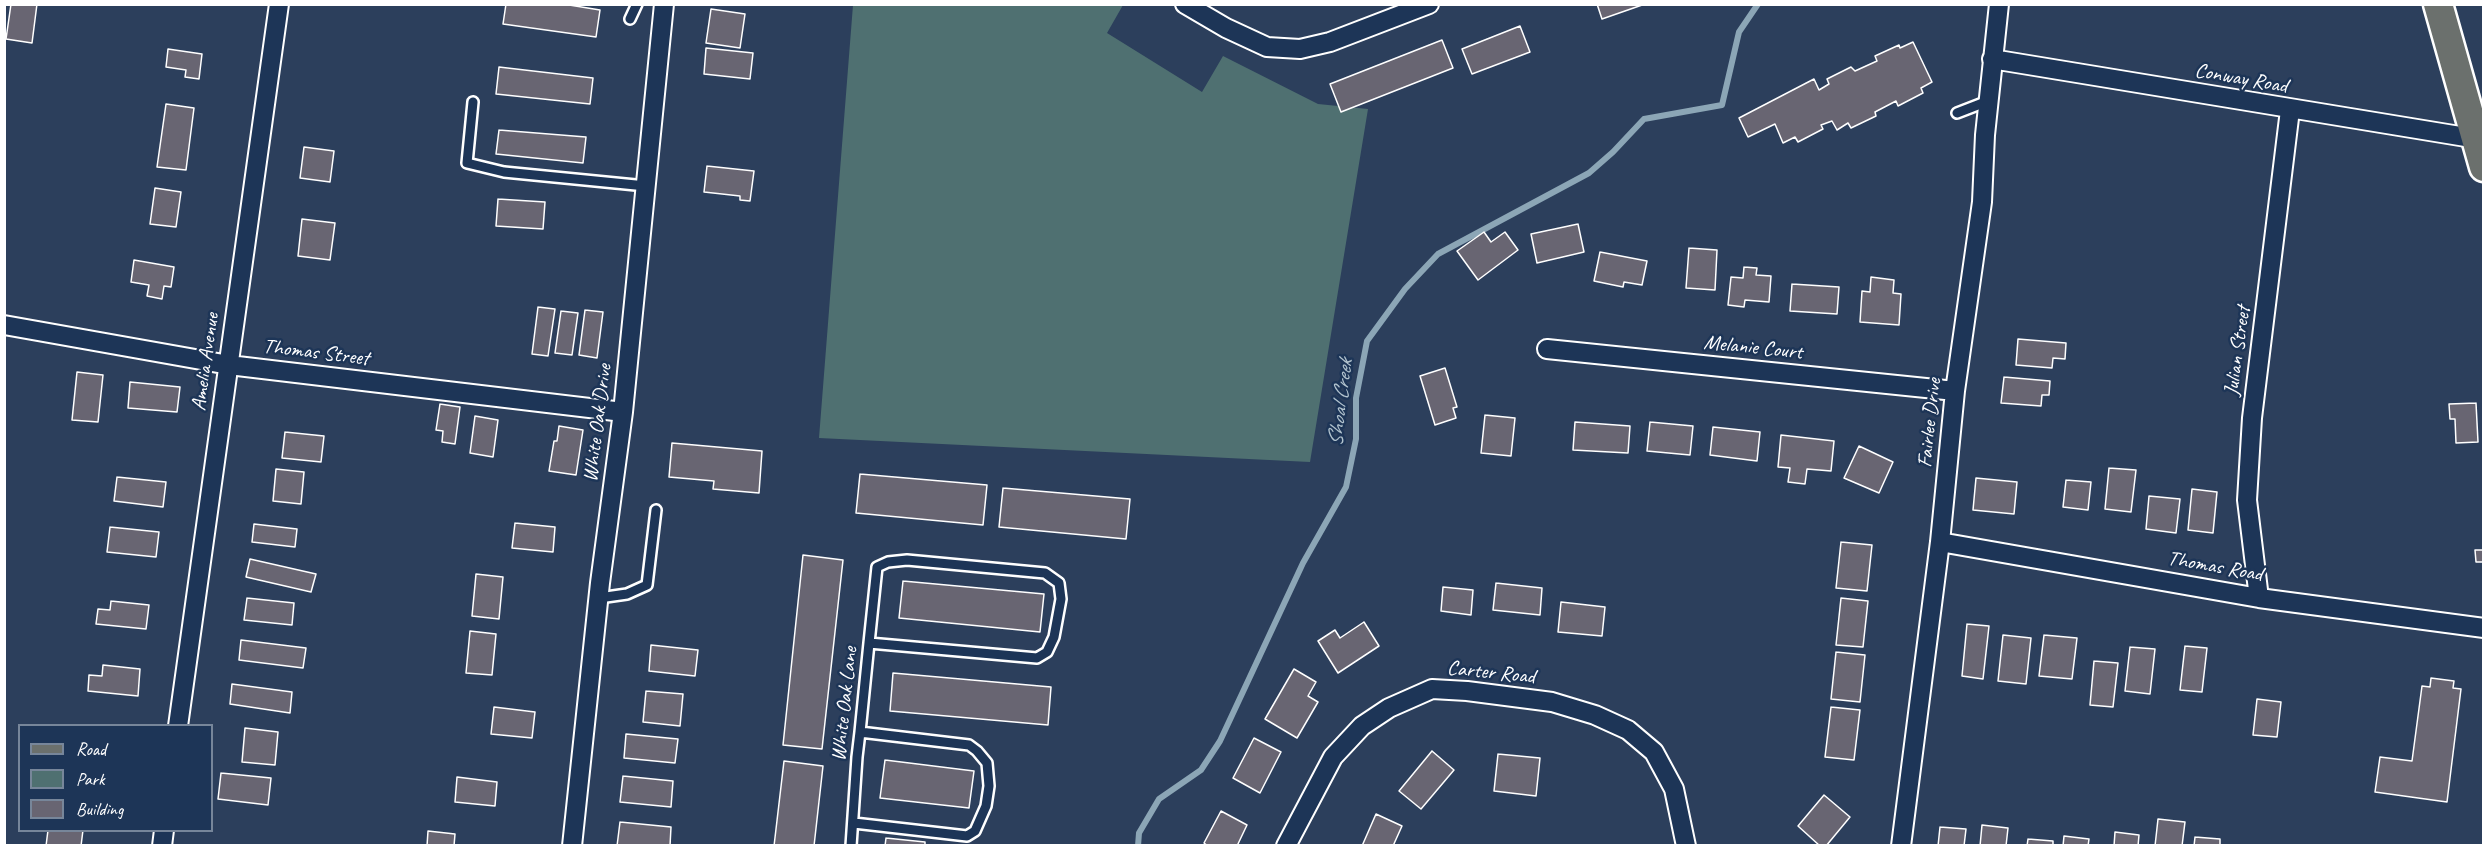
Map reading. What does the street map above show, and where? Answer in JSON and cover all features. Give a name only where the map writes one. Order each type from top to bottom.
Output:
[{"type":"main road","points":[[2438,4],[2479,140],[2484,167]]},
{"type":"street","name":"Amelia Avenue","points":[[178,724],[279,4]]},
{"type":"street","name":"White Oak Drive","points":[[572,846],[599,598],[623,412],[664,4]]},
{"type":"street","points":[[1185,4],[1226,28],[1267,47],[1300,49],[1330,42],[1429,4]]},
{"type":"street","name":"Fairlee Drive","points":[[1900,846],[1940,542],[1955,391],[1982,202],[1988,101],[1999,4]]},
{"type":"street","name":"Conway Road","points":[[1992,59],[2479,140]]},
{"type":"street","name":"Julian Street","points":[[2259,598],[2247,500],[2252,418],[2290,110]]},
{"type":"street","name":"Thomas Street","points":[[4,325],[229,365],[623,412]]},
{"type":"street","name":"Melanie Court","points":[[1547,349],[1955,391]]},
{"type":"street","name":"Thomas Road","points":[[1940,542],[2259,598],[2484,628]]},
{"type":"street","name":"Carter Road","points":[[1286,846],[1334,758],[1362,726],[1389,708],[1432,689],[1552,702],[1595,715],[1628,730],[1654,752],[1674,789],[1686,846]]},
{"type":"lane","points":[[630,19],[637,4]]},
{"type":"lane","points":[[1957,113],[1988,101]]},
{"type":"lane","points":[[473,102],[467,163],[504,172],[646,186]]},
{"type":"lane","points":[[599,598],[627,594],[647,585],[656,510]]},
{"type":"lane","name":"White Oak Lane","points":[[851,846],[860,732],[869,643],[877,567],[888,562],[907,560],[1045,573],[1059,583],[1061,599],[1054,636],[1047,652],[1037,658],[869,643]]},
{"type":"lane","points":[[854,823],[967,836],[975,831],[986,806],[988,786],[987,764],[969,745],[860,732]]},
{"type":"green space","points":[[853,5],[1123,5],[1107,33],[1202,92],[1223,56],[1318,104],[1368,109],[1310,462],[819,438]]},
{"type":"building","points":[[11,4],[37,4],[32,43],[6,39]]},
{"type":"building","points":[[506,4],[563,4],[600,10],[596,37],[503,24]]},
{"type":"building","points":[[1597,4],[1645,4],[1602,19]]},
{"type":"building","points":[[711,9],[745,14],[740,48],[706,43]]},
{"type":"building","points":[[1520,26],[1530,52],[1472,74],[1462,49]]},
{"type":"building","points":[[1442,40],[1453,68],[1341,112],[1330,84]]},
{"type":"building","points":[[1913,42],[1932,82],[1921,88],[1923,93],[1898,106],[1896,101],[1875,112],[1876,116],[1851,128],[1848,123],[1837,130],[1832,121],[1821,125],[1823,129],[1798,142],[1795,137],[1783,143],[1775,124],[1748,137],[1739,118],[1814,79],[1819,90],[1829,84],[1827,79],[1851,67],[1855,71],[1877,61],[1875,56],[1899,45],[1900,48]]},
{"type":"building","points":[[706,48],[753,53],[750,79],[704,74]]},
{"type":"building","points":[[168,49],[202,54],[199,79],[185,77],[186,70],[166,67]]},
{"type":"building","points":[[499,67],[593,78],[590,104],[496,94]]},
{"type":"building","points":[[166,104],[194,108],[186,170],[157,167]]},
{"type":"building","points":[[499,130],[586,137],[583,163],[496,154]]},
{"type":"building","points":[[304,147],[334,151],[330,182],[300,178]]},
{"type":"building","points":[[707,166],[754,171],[750,201],[740,200],[740,196],[704,192]]},
{"type":"building","points":[[155,188],[181,192],[176,227],[150,224]]},
{"type":"building","points":[[498,199],[545,202],[543,229],[496,226]]},
{"type":"building","points":[[302,219],[335,223],[330,260],[298,256]]},
{"type":"building","points":[[1578,224],[1584,252],[1537,263],[1531,234]]},
{"type":"building","points":[[1484,232],[1491,242],[1505,232],[1518,250],[1478,280],[1457,251]]},
{"type":"building","points":[[1689,248],[1717,250],[1715,290],[1686,288]]},
{"type":"building","points":[[1600,252],[1647,261],[1642,285],[1624,282],[1623,287],[1594,281]]},
{"type":"building","points":[[134,260],[174,267],[171,287],[164,286],[162,299],[147,296],[149,285],[131,282]]},
{"type":"building","points":[[1744,267],[1757,268],[1756,275],[1771,276],[1769,302],[1745,300],[1744,307],[1728,305],[1731,277],[1743,278]]},
{"type":"building","points":[[1871,277],[1894,280],[1893,293],[1901,294],[1899,325],[1860,322],[1862,291],[1870,292]]},
{"type":"building","points":[[1792,284],[1839,287],[1837,314],[1790,311]]},
{"type":"building","points":[[538,307],[555,309],[548,356],[532,354]]},
{"type":"building","points":[[585,310],[603,312],[597,358],[579,355]]},
{"type":"building","points":[[561,311],[578,313],[572,355],[555,353]]},
{"type":"building","points":[[2018,339],[2066,343],[2065,359],[2053,358],[2052,368],[2016,365]]},
{"type":"building","points":[[1445,368],[1457,407],[1453,408],[1456,418],[1435,425],[1420,376]]},
{"type":"building","points":[[77,372],[103,375],[98,422],[72,420]]},
{"type":"building","points":[[2004,377],[2050,381],[2049,395],[2042,395],[2041,406],[2001,403]]},
{"type":"building","points":[[130,382],[180,387],[177,412],[128,408]]},
{"type":"building","points":[[2476,403],[2478,442],[2456,443],[2455,419],[2450,419],[2449,404]]},
{"type":"building","points":[[440,404],[460,407],[455,444],[442,442],[443,431],[436,430]]},
{"type":"building","points":[[1485,415],[1515,418],[1511,456],[1481,453]]},
{"type":"building","points":[[475,416],[498,420],[493,457],[470,453]]},
{"type":"building","points":[[1575,422],[1630,426],[1628,453],[1573,450]]},
{"type":"building","points":[[1650,422],[1693,426],[1690,455],[1647,451]]},
{"type":"building","points":[[559,426],[583,430],[576,475],[549,471]]},
{"type":"building","points":[[1713,427],[1760,432],[1757,461],[1710,455]]},
{"type":"building","points":[[285,432],[324,436],[321,462],[282,458]]},
{"type":"building","points":[[1781,435],[1834,441],[1831,471],[1807,469],[1805,484],[1788,482],[1790,468],[1778,467]]},
{"type":"building","points":[[672,443],[762,451],[759,493],[713,489],[714,481],[669,477]]},
{"type":"building","points":[[1859,446],[1893,462],[1879,493],[1844,478]]},
{"type":"building","points":[[2109,468],[2136,470],[2131,512],[2105,509]]},
{"type":"building","points":[[276,469],[304,472],[301,504],[273,501]]},
{"type":"building","points":[[860,474],[987,485],[983,525],[856,513]]},
{"type":"building","points":[[117,477],[166,482],[163,507],[114,501]]},
{"type":"building","points":[[1976,478],[2017,482],[2014,514],[1973,510]]},
{"type":"building","points":[[2066,480],[2091,482],[2088,510],[2063,507]]},
{"type":"building","points":[[1003,488],[1130,499],[1126,539],[999,527]]},
{"type":"building","points":[[2192,489],[2217,492],[2213,533],[2188,530]]},
{"type":"building","points":[[2149,496],[2180,499],[2176,533],[2146,529]]},
{"type":"building","points":[[515,523],[555,527],[553,552],[512,548]]},
{"type":"building","points":[[254,524],[297,529],[295,547],[252,542]]},
{"type":"building","points":[[110,527],[159,532],[156,557],[107,552]]},
{"type":"building","points":[[1841,542],[1872,545],[1867,591],[1836,588]]},
{"type":"building","points":[[2475,550],[2484,550],[2484,566],[2483,562],[2476,562]]},
{"type":"building","points":[[803,555],[843,560],[822,749],[783,745]]},
{"type":"building","points":[[250,559],[316,574],[311,592],[246,577]]},
{"type":"building","points":[[476,574],[503,577],[499,619],[472,616]]},
{"type":"building","points":[[903,581],[1044,594],[1040,632],[899,618]]},
{"type":"building","points":[[1496,583],[1542,588],[1540,615],[1493,610]]},
{"type":"building","points":[[1443,587],[1473,590],[1471,615],[1441,611]]},
{"type":"building","points":[[247,598],[294,603],[292,625],[244,620]]},
{"type":"building","points":[[1841,598],[1868,601],[1863,647],[1836,645]]},
{"type":"building","points":[[111,601],[149,605],[146,629],[96,624],[98,609],[110,610]]},
{"type":"building","points":[[1561,602],[1605,607],[1602,636],[1558,632]]},
{"type":"building","points":[[1364,622],[1379,646],[1338,673],[1318,641],[1335,630],[1340,638]]},
{"type":"building","points":[[1967,624],[1989,626],[1983,679],[1962,676]]},
{"type":"building","points":[[470,631],[496,634],[492,675],[466,673]]},
{"type":"building","points":[[2003,635],[2031,638],[2026,684],[1998,681]]},
{"type":"building","points":[[2044,635],[2077,638],[2072,679],[2039,676]]},
{"type":"building","points":[[241,640],[306,648],[303,668],[239,660]]},
{"type":"building","points":[[651,645],[698,650],[695,676],[649,671]]},
{"type":"building","points":[[2185,646],[2207,648],[2202,692],[2180,690]]},
{"type":"building","points":[[2130,647],[2155,649],[2150,694],[2125,691]]},
{"type":"building","points":[[1836,652],[1865,655],[1860,702],[1831,699]]},
{"type":"building","points":[[2094,661],[2118,663],[2113,707],[2090,705]]},
{"type":"building","points":[[103,665],[140,669],[138,696],[88,691],[89,675],[102,676]]},
{"type":"building","points":[[1294,669],[1316,682],[1308,696],[1318,702],[1297,738],[1265,719]]},
{"type":"building","points":[[893,673],[1051,687],[1048,725],[890,711]]},
{"type":"building","points":[[2431,678],[2454,681],[2453,688],[2461,689],[2447,802],[2375,792],[2380,757],[2412,761],[2422,686],[2430,687]]},
{"type":"building","points":[[232,684],[292,692],[290,713],[230,704]]},
{"type":"building","points":[[646,691],[683,694],[680,726],[643,722]]},
{"type":"building","points":[[2257,699],[2281,702],[2277,737],[2253,735]]},
{"type":"building","points":[[494,707],[535,712],[532,738],[491,734]]},
{"type":"building","points":[[1831,707],[1860,710],[1854,760],[1825,757]]},
{"type":"building","points":[[245,728],[278,732],[275,765],[242,762]]},
{"type":"building","points":[[626,734],[678,739],[675,763],[624,758]]},
{"type":"building","points":[[1254,738],[1281,752],[1260,793],[1233,778]]},
{"type":"building","points":[[1432,751],[1454,770],[1421,809],[1399,791]]},
{"type":"building","points":[[1498,754],[1540,758],[1536,796],[1494,791]]},
{"type":"building","points":[[885,760],[974,771],[969,808],[880,798]]},
{"type":"building","points":[[784,761],[823,766],[814,846],[774,846]]},
{"type":"building","points":[[221,773],[271,778],[268,805],[218,799]]},
{"type":"building","points":[[623,776],[673,781],[671,807],[620,802]]},
{"type":"building","points":[[457,777],[497,782],[495,806],[455,802]]},
{"type":"building","points":[[1824,795],[1850,817],[1826,846],[1820,846],[1798,826]]},
{"type":"building","points":[[1221,811],[1247,825],[1237,846],[1208,846],[1204,843]]},
{"type":"building","points":[[1376,814],[1402,826],[1393,846],[1362,846]]},
{"type":"building","points":[[2158,819],[2185,822],[2182,846],[2155,846]]},
{"type":"building","points":[[620,822],[671,827],[670,846],[617,846]]},
{"type":"building","points":[[1982,825],[2008,828],[2006,846],[1980,846]]},
{"type":"building","points":[[1940,827],[1966,829],[1964,846],[1938,846]]},
{"type":"building","points":[[428,831],[455,834],[454,846],[427,846]]},
{"type":"building","points":[[48,832],[83,832],[81,846],[46,846]]},
{"type":"building","points":[[2115,832],[2139,835],[2138,846],[2114,846]]},
{"type":"building","points":[[2064,836],[2089,839],[2088,846],[2063,846]]},
{"type":"building","points":[[2195,837],[2220,839],[2220,846],[2194,846]]},
{"type":"building","points":[[886,838],[925,842],[925,846],[885,846]]},
{"type":"building","points":[[2028,839],[2053,841],[2053,846],[2027,846]]},
{"type":"waterway","name":"Shoal Creek","points":[[1138,846],[1139,833],[1159,799],[1201,770],[1220,741],[1303,563],[1346,487],[1356,439],[1356,398],[1367,341],[1405,289],[1438,254],[1589,173],[1613,152],[1644,119],[1722,105],[1739,32],[1758,4]]}]
